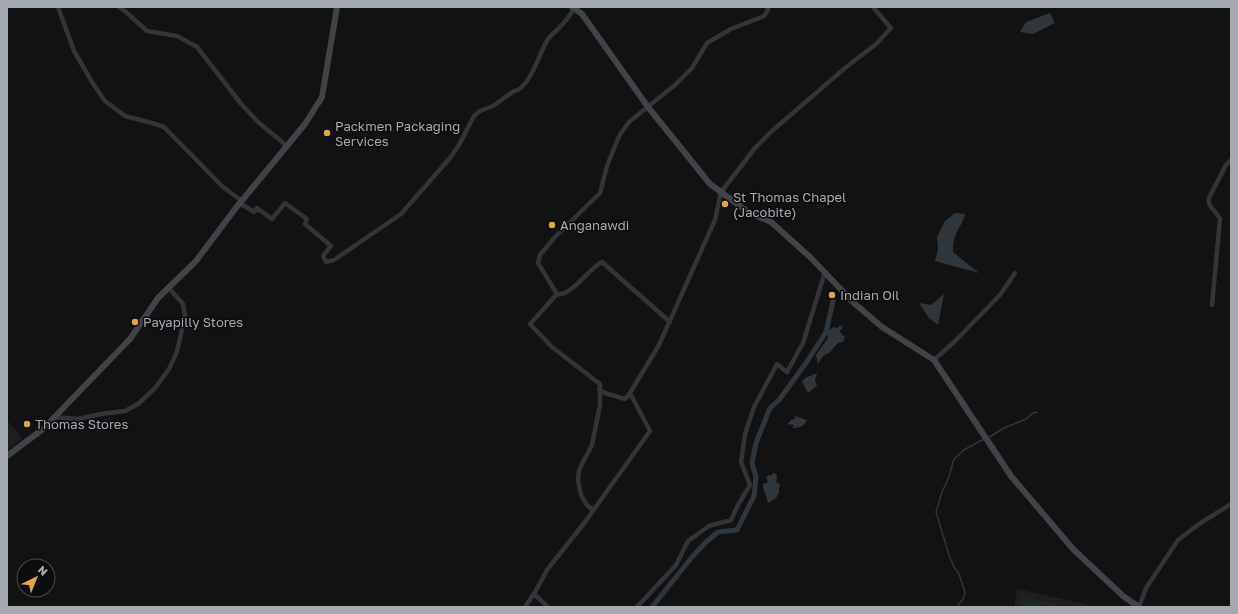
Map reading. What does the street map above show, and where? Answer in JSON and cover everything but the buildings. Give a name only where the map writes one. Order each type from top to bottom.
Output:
[{"type":"main road","points":[[7,456],[43,429],[130,339],[158,298],[196,261],[241,202],[305,124],[322,97],[338,7]]},
{"type":"main road","points":[[573,8],[582,14],[648,107],[710,184],[748,212],[771,222],[810,257],[854,303],[882,327],[934,360],[1011,476],[1073,549],[1123,596],[1139,607]]},
{"type":"street","points":[[58,7],[74,50],[92,82],[105,100],[125,116],[164,127],[223,187],[254,212],[257,208],[272,218],[285,203],[307,219],[305,224],[331,246],[323,256],[326,262],[334,260],[401,214],[450,158],[459,145],[474,116],[480,111],[493,106],[522,87],[532,74],[548,38],[570,17],[573,8]]},
{"type":"street","points":[[119,7],[147,31],[177,36],[197,48],[242,106],[258,122],[287,146]]},
{"type":"street","points":[[557,294],[538,263],[540,255],[554,238],[600,193],[607,166],[619,136],[629,122],[675,85],[692,68],[707,43],[731,29],[764,16],[768,10],[767,7]]},
{"type":"street","points":[[600,390],[625,400],[630,393],[660,345],[715,220],[721,192],[754,148],[845,68],[876,44],[891,28],[873,7]]},
{"type":"street","points":[[1212,305],[1220,219],[1218,214],[1208,202],[1226,165],[1231,160]]},
{"type":"street","points":[[557,294],[564,294],[602,262],[670,322]]},
{"type":"street","points":[[637,607],[676,564],[688,541],[709,526],[731,520],[750,485],[741,462],[745,434],[754,406],[777,364],[787,372],[800,349],[825,272]]},
{"type":"street","points":[[934,360],[1000,295],[1015,273]]},
{"type":"street","points":[[54,417],[78,419],[100,414],[125,412],[138,404],[155,388],[169,369],[176,354],[184,316],[183,304],[168,287]]},
{"type":"street","points":[[557,294],[530,324],[552,346],[600,384],[600,405],[592,445],[579,470],[578,480],[581,495],[586,504],[593,510]]},
{"type":"street","points":[[525,607],[547,570],[593,510],[650,431],[630,393]]},
{"type":"street","points":[[1139,607],[1146,588],[1178,540],[1199,524],[1231,504]]},
{"type":"street","points":[[535,592],[534,594],[548,607]]},
{"type":"shaded area","points":[[1050,13],[1055,23],[1033,34],[1020,32],[1026,22]]},
{"type":"shaded area","points":[[955,213],[965,214],[954,239],[953,252],[979,273],[935,261],[938,250],[937,237],[945,221]]},
{"type":"shaded area","points":[[944,294],[938,325],[929,318],[919,303],[931,305]]},
{"type":"shaded area","points":[[840,325],[843,328],[839,331],[845,337],[843,342],[838,343],[829,353],[823,356],[818,364],[816,355],[828,338],[826,332],[833,327],[838,328]]},
{"type":"shaded area","points":[[817,373],[815,380],[817,386],[808,393],[802,382],[805,378]]},
{"type":"shaded area","points":[[795,416],[807,420],[806,423],[803,426],[792,428],[794,426],[792,424],[789,425],[788,423],[795,419]]},
{"type":"shaded area","points":[[7,420],[22,438],[7,451]]},
{"type":"shaded area","points":[[773,473],[776,474],[777,477],[776,482],[780,484],[779,493],[776,498],[768,503],[763,484],[768,482],[766,477],[769,475],[771,476]]},
{"type":"shaded area","points":[[1017,589],[1099,607],[1014,607]]},
{"type":"shaded area","points":[[1022,597],[1067,607],[1020,607]]},
{"type":"waterway","points":[[652,607],[705,543],[718,532],[737,530],[754,496],[756,477],[752,463],[756,443],[770,408],[779,400],[826,332],[833,301]]},
{"type":"waterway","points":[[988,438],[1004,428],[1026,419],[1033,413],[1037,412]]},
{"type":"waterway","points":[[959,607],[958,605],[963,599],[965,592],[959,574],[949,555],[936,512],[954,459],[964,450],[985,439]]},
{"type":"place","name":"Packmen Packaging Services","points":[[327,133]]},
{"type":"place","name":"St Thomas Chapel (Jacobite)","points":[[725,204]]},
{"type":"place","name":"Anganawdi","points":[[552,225]]},
{"type":"place","name":"Indian Oil","points":[[832,295]]},
{"type":"place","name":"Payapilly Stores","points":[[135,322]]},
{"type":"place","name":"Thomas Stores","points":[[27,424]]}]
